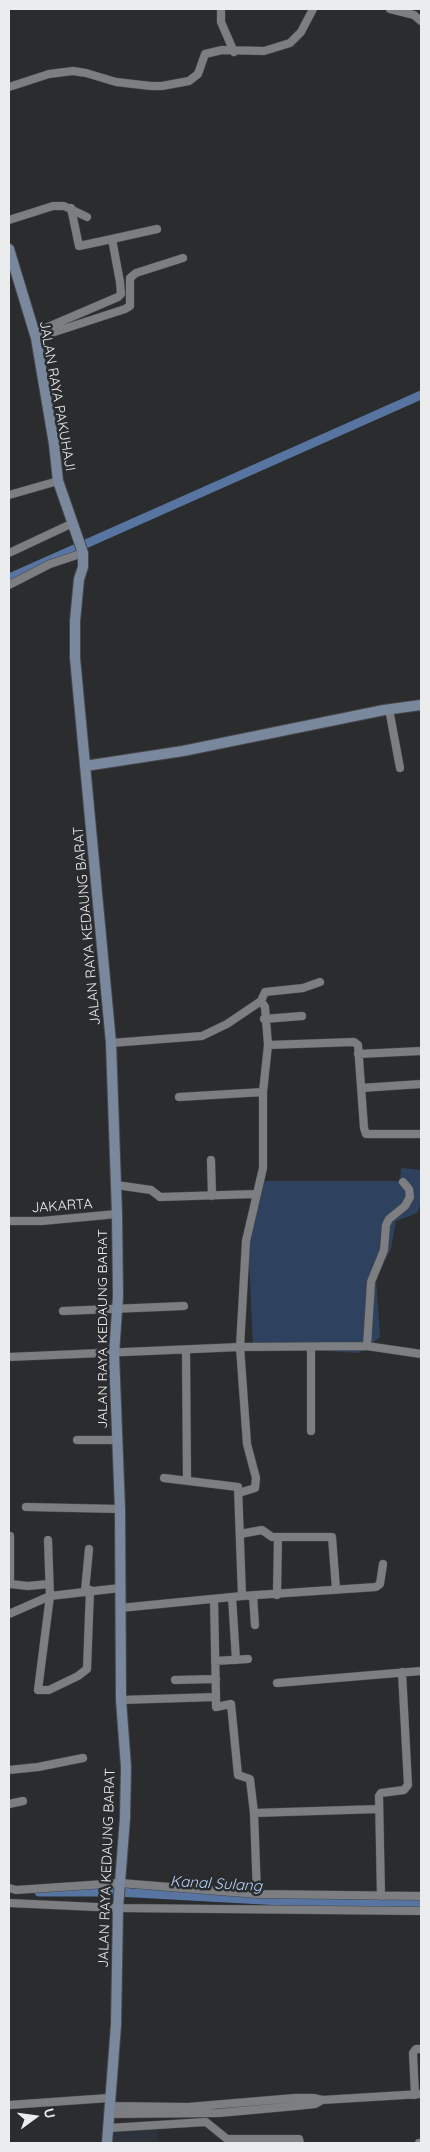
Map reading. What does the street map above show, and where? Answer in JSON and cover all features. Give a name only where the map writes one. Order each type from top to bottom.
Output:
[{"type":"street","points":[[221,9],[221,22],[234,52]]},
{"type":"street","points":[[9,87],[49,74],[73,71],[116,82],[162,86],[195,78],[199,73],[205,54],[222,50],[234,52],[251,49],[264,51],[290,42],[301,32],[313,9]]},
{"type":"street","points":[[390,9],[414,15],[421,21]]},
{"type":"street","points":[[9,220],[53,206],[71,208],[87,217]]},
{"type":"street","points":[[71,208],[79,246],[156,229]]},
{"type":"street","points":[[35,335],[121,294],[112,239]]},
{"type":"street","name":"JALAN RAYA PAKUHAJI","points":[[9,249],[35,335],[54,444],[58,481],[82,550]]},
{"type":"street","points":[[35,335],[125,309],[130,306],[130,278],[136,272],[183,258]]},
{"type":"street","points":[[9,495],[58,481]]},
{"type":"street","points":[[9,553],[74,527]]},
{"type":"street","points":[[9,585],[82,550]]},
{"type":"street","name":"JALAN RAYA KEDAUNG BARAT","points":[[82,550],[83,567],[79,579],[76,613],[75,658],[111,1043],[117,1214],[117,1308],[114,1354],[120,1509],[121,1700],[126,1767],[125,1818],[118,1908],[116,2025],[107,2143]]},
{"type":"street","points":[[85,766],[183,751],[389,709],[421,705]]},
{"type":"street","points":[[389,709],[400,768]]},
{"type":"street","points":[[111,1043],[202,1036],[227,1024],[261,1001],[266,992],[303,988],[320,982]]},
{"type":"street","points":[[239,1493],[255,1488],[256,1478],[247,1444],[240,1347],[246,1241],[255,1194],[263,1168],[263,1092],[268,1045],[264,1019],[265,1007],[261,1001]]},
{"type":"street","points":[[264,1019],[302,1016]]},
{"type":"street","points":[[268,1045],[346,1041],[358,1045],[366,1134],[421,1134]]},
{"type":"street","points":[[358,1054],[421,1051]]},
{"type":"street","points":[[361,1088],[421,1084]]},
{"type":"street","points":[[179,1097],[263,1092]]},
{"type":"street","points":[[211,1160],[212,1196]]},
{"type":"street","points":[[367,1346],[371,1282],[384,1250],[386,1225],[389,1219],[405,1206],[410,1197],[409,1189],[403,1182]]},
{"type":"street","points":[[116,1185],[151,1190],[160,1197],[255,1194]]},
{"type":"street","name":"JAKARTA","points":[[9,1221],[42,1221],[117,1214]]},
{"type":"street","points":[[63,1311],[184,1306]]},
{"type":"street","points":[[9,1357],[114,1354],[240,1347],[367,1346],[421,1354]]},
{"type":"street","points":[[311,1347],[311,1431]]},
{"type":"street","points":[[186,1350],[187,1480]]},
{"type":"street","points":[[77,1440],[117,1440]]},
{"type":"street","points":[[164,1478],[237,1486],[239,1493],[242,1596]]},
{"type":"street","points":[[26,1508],[120,1509]]},
{"type":"street","points":[[240,1534],[262,1530],[272,1537],[332,1536],[336,1589]]},
{"type":"street","points":[[10,1536],[10,1584],[28,1586],[49,1584]]},
{"type":"street","points":[[277,1595],[278,1537]]},
{"type":"street","points":[[48,1540],[50,1596],[38,1690],[49,1690],[78,1676],[86,1669],[89,1549]]},
{"type":"street","points":[[120,1608],[242,1596],[378,1587],[383,1564]]},
{"type":"street","points":[[9,1614],[50,1596],[120,1588]]},
{"type":"street","points":[[253,1596],[255,1625]]},
{"type":"street","points":[[232,1597],[236,1660]]},
{"type":"street","points":[[214,1599],[216,1707],[231,1704],[238,1775],[250,1779],[254,1813],[257,1894]]},
{"type":"street","points":[[215,1661],[248,1659]]},
{"type":"street","points":[[277,1683],[421,1671]]},
{"type":"street","points":[[381,1896],[379,1809],[381,1793],[404,1790],[408,1785],[402,1672]]},
{"type":"street","points":[[175,1680],[216,1679]]},
{"type":"street","points":[[121,1700],[216,1697]]},
{"type":"street","points":[[9,1770],[38,1768],[84,1758]]},
{"type":"street","points":[[9,1804],[23,1801]]},
{"type":"street","points":[[254,1813],[379,1809]]},
{"type":"street","points":[[9,1888],[16,1890],[120,1889],[257,1894],[421,1896]]},
{"type":"street","points":[[9,1903],[118,1908],[421,1911]]},
{"type":"street","points":[[9,2105],[109,2106],[126,2110],[218,2108],[296,2106],[315,2104],[322,2100],[418,2095],[413,2052],[416,2049],[421,2049]]},
{"type":"street","points":[[108,2128],[206,2122],[227,2139],[300,2139],[300,2143]]},
{"type":"shaded area","points":[[401,1168],[421,1170],[421,1203],[417,1213],[396,1221],[391,1249],[376,1279],[380,1337],[359,1353],[325,1351],[319,1343],[253,1346],[248,1238],[264,1181],[400,1181]]},
{"type":"shaded area","points":[[159,2124],[158,2143],[113,2143],[115,2127]]},
{"type":"waterway","points":[[9,578],[421,395]]},
{"type":"waterway","name":"Kanal Sulang","points":[[39,1892],[117,1892],[281,1901],[421,1904]]}]
